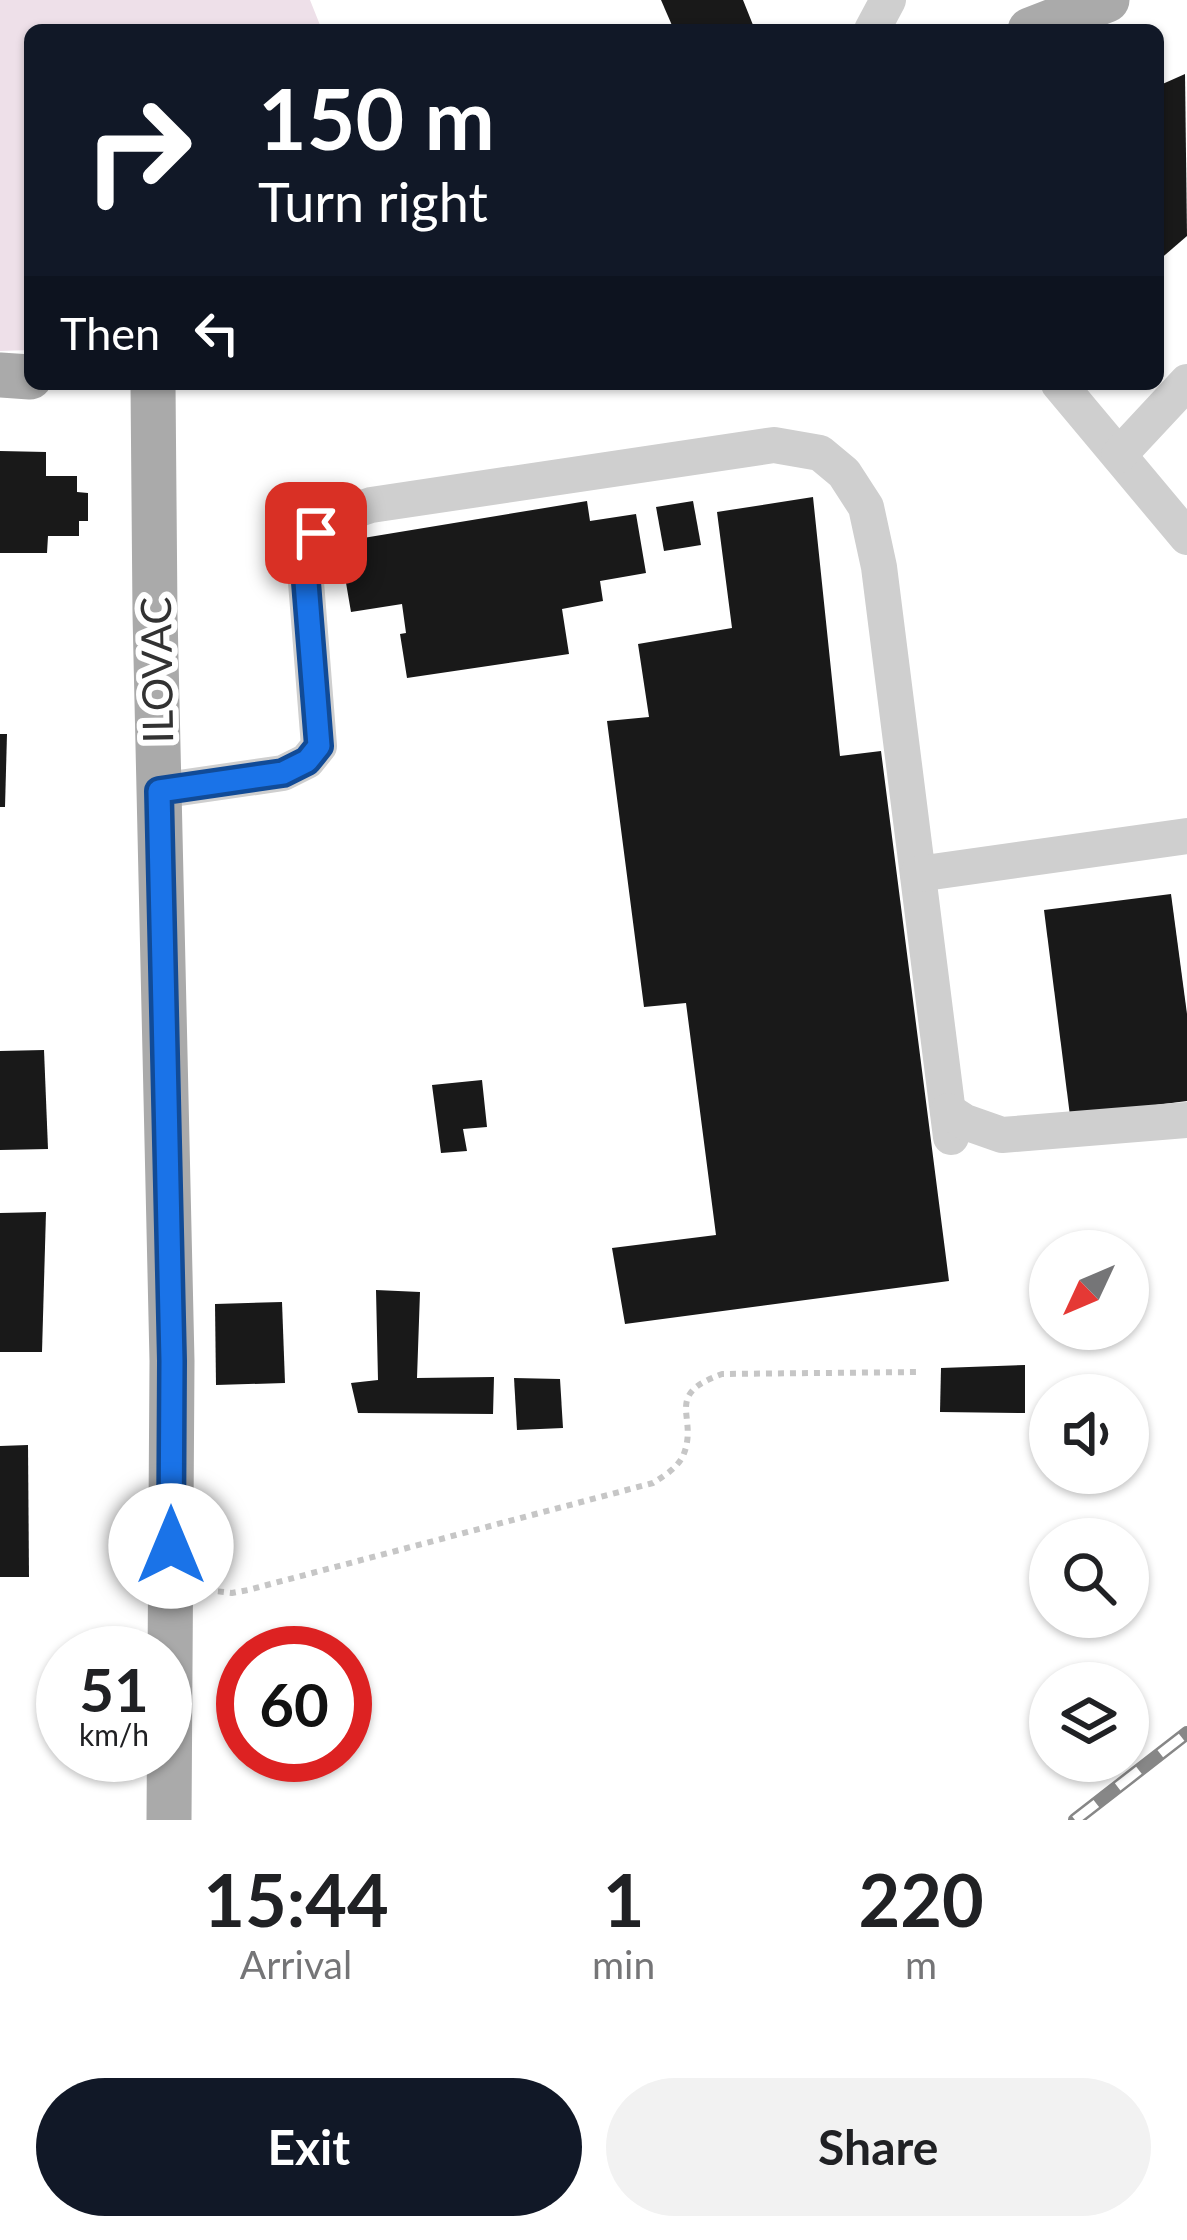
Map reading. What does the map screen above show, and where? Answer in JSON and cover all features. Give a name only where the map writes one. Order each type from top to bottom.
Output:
[{"type":"main road","points":[[1045,24],[1107,0]]},
{"type":"main road","name":"ILOVAC","points":[[153,390],[172,1361],[169,1820]]},
{"type":"street","points":[[1119,455],[1187,382]]},
{"type":"street","points":[[1064,390],[1187,537]]},
{"type":"street","points":[[159,791],[283,773],[307,761],[319,746],[304,557],[316,533],[332,518],[371,505],[774,445],[820,453],[844,473],[866,507],[879,567],[950,1124],[965,1122],[1002,1135],[1187,1120]]},
{"type":"street","points":[[918,874],[1187,836]]},
{"type":"path","points":[[170,1585],[232,1593],[248,1590],[653,1483],[682,1458],[686,1398],[694,1388],[722,1374],[918,1372]]},
{"type":"shaded area","points":[[0,0],[310,0],[320,24],[24,24],[24,350],[0,351]]},
{"type":"building","points":[[661,0],[743,0],[753,24],[671,24]]},
{"type":"building","points":[[1185,74],[1187,236],[1164,256],[1164,83]]},
{"type":"building","points":[[0,451],[46,452],[46,476],[77,476],[77,492],[88,493],[88,521],[79,521],[79,536],[48,536],[47,553],[0,553]]},
{"type":"building","points":[[813,497],[840,756],[881,751],[949,1281],[625,1324],[612,1248],[716,1235],[686,1003],[644,1007],[607,721],[649,717],[638,644],[732,628],[717,512]]},
{"type":"building","points":[[587,501],[590,521],[636,514],[646,573],[600,581],[603,601],[562,609],[569,654],[407,678],[400,634],[406,633],[402,604],[351,612],[339,542]]},
{"type":"building","points":[[693,501],[701,545],[664,551],[656,507]]},
{"type":"building","points":[[0,734],[7,734],[5,807],[0,807]]},
{"type":"building","points":[[1171,894],[1187,1014],[1187,1101],[1070,1116],[1044,910]]},
{"type":"building","points":[[44,1050],[48,1149],[0,1150],[0,1051]]},
{"type":"building","points":[[482,1080],[487,1127],[463,1129],[467,1151],[441,1153],[432,1085]]},
{"type":"building","points":[[46,1212],[42,1352],[0,1352],[0,1213]]},
{"type":"building","points":[[376,1290],[420,1292],[417,1378],[494,1377],[493,1414],[358,1413],[351,1383],[378,1380]]},
{"type":"building","points":[[282,1302],[285,1383],[216,1385],[215,1304]]},
{"type":"building","points":[[1025,1365],[1025,1413],[940,1412],[941,1368]]},
{"type":"building","points":[[514,1378],[560,1379],[563,1428],[517,1430]]},
{"type":"building","points":[[28,1445],[29,1577],[0,1577],[0,1446]]},
{"type":"railway","points":[[1075,1820],[1187,1733]]},
{"type":"route","points":[[171,1546],[172,1361],[159,791],[283,773],[307,761],[319,746],[304,557],[316,533]]}]
